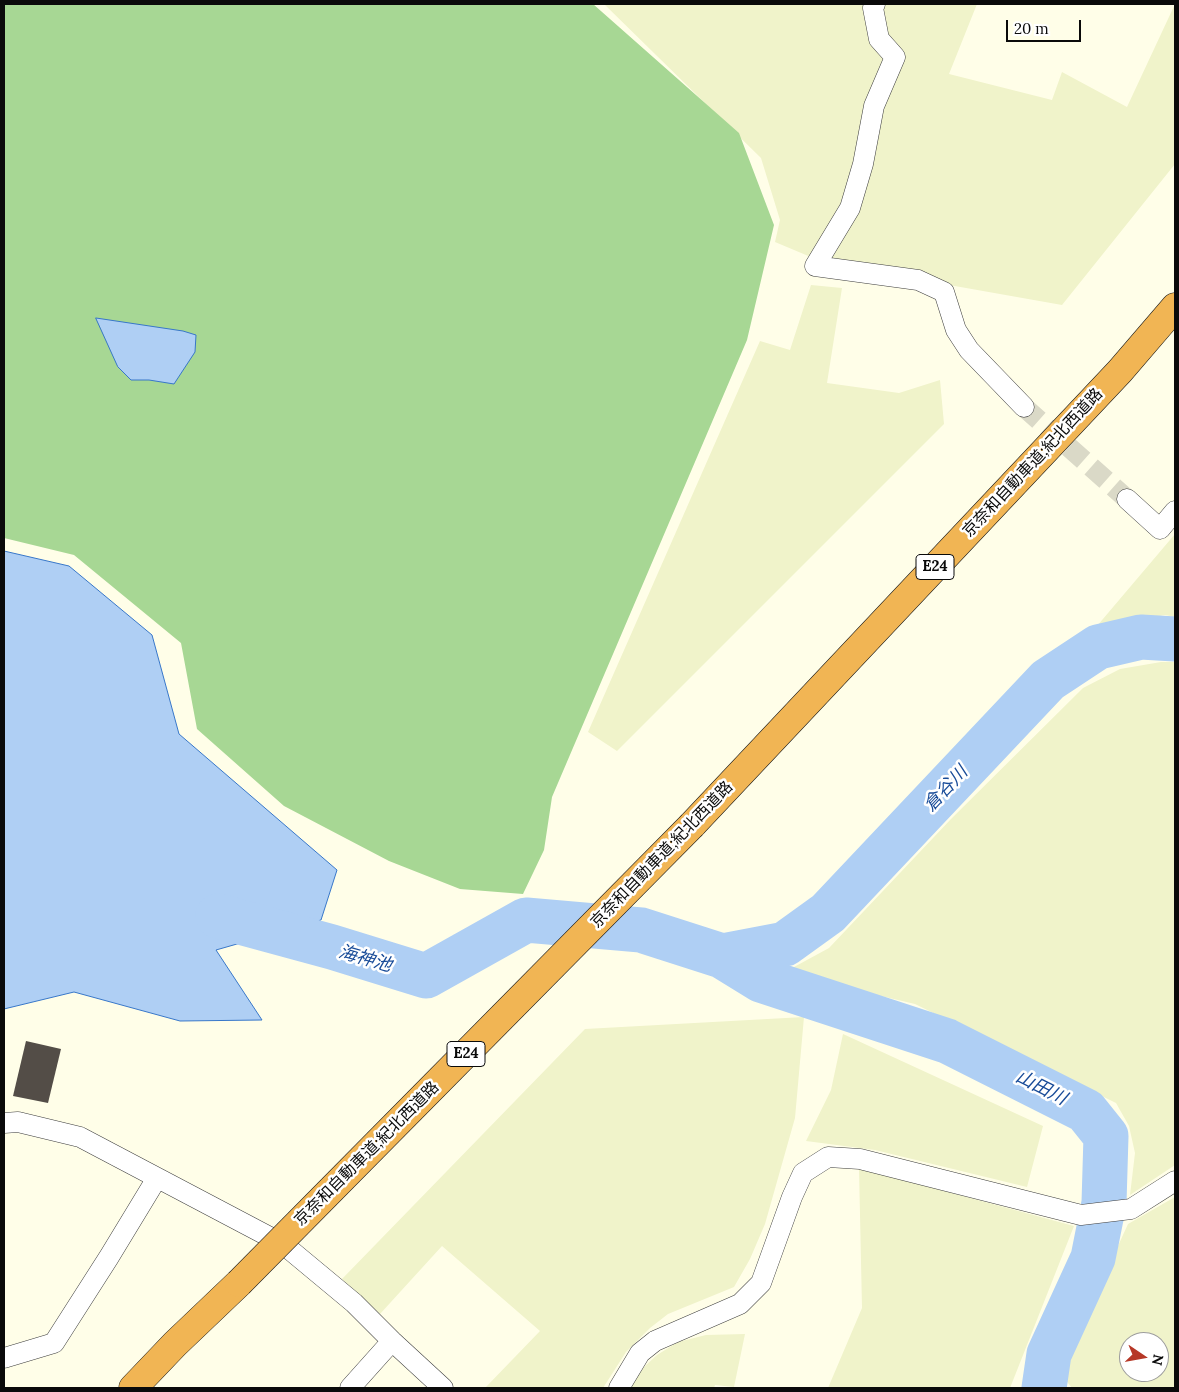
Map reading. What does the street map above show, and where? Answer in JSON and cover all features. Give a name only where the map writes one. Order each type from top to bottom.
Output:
[{"type":"highway","name":"京奈和自動車道;紀北西道路","points":[[133,1388],[692,825],[1120,371],[1175,307]]},
{"type":"highway","points":[[125,1388],[176,1344]]},
{"type":"street","points":[[875,4],[873,8],[879,39],[895,57],[874,106],[863,164],[850,208],[816,266],[918,280],[944,292],[956,330],[969,350],[1024,407]]},
{"type":"street","points":[[1127,499],[1160,529],[1175,511]]},
{"type":"street","points":[[4,1123],[18,1122],[80,1137],[283,1244],[354,1303],[392,1342],[443,1388]]},
{"type":"street","points":[[619,1388],[640,1352],[655,1341],[740,1304],[761,1282],[792,1197],[803,1173],[828,1157],[860,1160],[1081,1214],[1131,1209],[1175,1181]]},
{"type":"street","points":[[4,1358],[54,1343],[157,1178]]},
{"type":"street","points":[[350,1388],[392,1342]]},
{"type":"green space","points":[[4,4],[593,4],[739,133],[774,225],[747,340],[552,797],[544,850],[523,894],[460,889],[389,861],[284,806],[197,729],[181,643],[74,555],[4,538]]},
{"type":"green space","points":[[604,4],[977,4],[949,74],[1052,100],[1062,72],[1127,107],[1175,4],[1175,164],[1062,305],[825,263],[775,242],[780,220],[761,158]]},
{"type":"green space","points":[[811,285],[842,288],[827,383],[899,393],[940,380],[944,424],[617,751],[588,732],[760,341],[790,350]]},
{"type":"green space","points":[[1175,534],[1175,617],[1165,615],[1097,626]]},
{"type":"green space","points":[[1161,662],[1175,662],[1175,1165],[1130,1195],[1135,1153],[1129,1126],[1116,1103],[915,1004],[783,973],[829,948],[951,819],[1083,688],[1120,669]]},
{"type":"green space","points":[[804,1017],[795,1118],[765,1224],[750,1259],[734,1287],[668,1314],[650,1328],[626,1352],[603,1388],[485,1388],[540,1331],[442,1246],[380,1314],[342,1279],[585,1029]]},
{"type":"green space","points":[[843,1034],[1043,1126],[1027,1187],[875,1150],[806,1141],[831,1090]]},
{"type":"green space","points":[[859,1168],[1074,1226],[1010,1388],[828,1388],[862,1308]]},
{"type":"green space","points":[[1175,1197],[1175,1388],[1072,1388],[1060,1373],[1128,1224]]},
{"type":"green space","points":[[745,1334],[734,1387],[715,1385],[714,1388],[629,1388],[644,1367],[657,1355],[678,1342],[706,1335]]},
{"type":"water","points":[[96,318],[183,331],[196,335],[195,352],[174,384],[149,380],[131,380],[118,367]]},
{"type":"water","points":[[4,551],[69,566],[152,635],[179,734],[337,870],[321,920],[216,950],[262,1020],[180,1021],[74,992],[4,1009]]},
{"type":"building","points":[[26,1041],[61,1049],[48,1103],[13,1096]]},
{"type":"waterway","name":"倉谷川","points":[[722,956],[785,944],[828,913],[1048,680],[1098,647],[1141,637],[1175,639]]},
{"type":"waterway","name":"山田川","points":[[218,916],[332,947],[426,976],[526,920],[641,930],[722,956],[761,980],[947,1041],[1086,1111],[1106,1136],[1104,1203],[1093,1258],[1049,1354],[1044,1388]]},
{"type":"tunnel","points":[[1024,407],[1127,499]]},
{"type":"water label","name":"海神池","points":[[365,959]]}]
